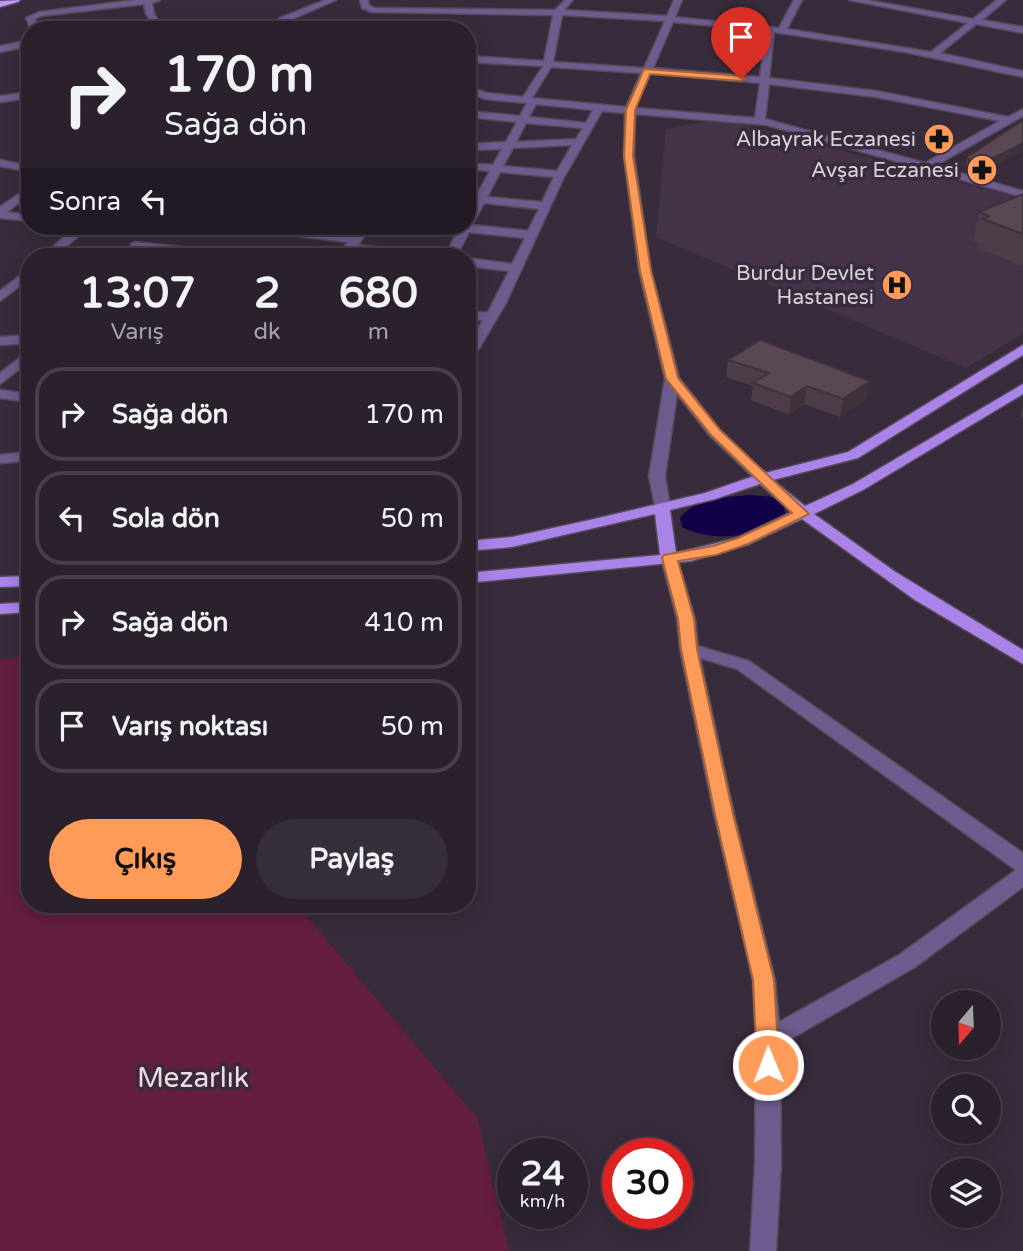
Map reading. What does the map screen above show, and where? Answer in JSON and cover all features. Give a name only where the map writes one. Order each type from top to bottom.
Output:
[{"type":"highway","points":[[0,4],[15,0]]},
{"type":"main road","points":[[476,545],[512,542],[662,508],[710,496],[762,478],[853,456],[1023,349]]},
{"type":"main road","points":[[476,577],[669,558],[716,550],[743,541],[868,481],[1023,388]]},
{"type":"main road","points":[[762,478],[802,514],[912,592],[1023,658]]},
{"type":"main road","points":[[662,508],[669,558]]},
{"type":"main road","points":[[0,582],[21,581]]},
{"type":"main road","points":[[0,609],[21,608]]},
{"type":"street","points":[[148,0],[150,15],[155,21]]},
{"type":"street","points":[[31,21],[30,18],[39,14],[156,0]]},
{"type":"street","points":[[282,21],[332,0]]},
{"type":"street","points":[[364,0],[365,6],[372,10],[558,12],[782,30],[935,54],[1023,75]]},
{"type":"street","points":[[476,207],[548,65],[558,12],[569,0]]},
{"type":"street","points":[[662,508],[657,476],[672,379],[645,271],[629,156],[630,110],[678,0]]},
{"type":"street","points":[[782,30],[797,0]]},
{"type":"street","points":[[853,0],[1023,30]]},
{"type":"street","points":[[935,54],[1002,0]]},
{"type":"street","points":[[760,121],[770,29]]},
{"type":"street","points":[[0,49],[21,45]]},
{"type":"street","points":[[476,61],[764,81],[916,98],[1010,120]]},
{"type":"street","points":[[476,92],[530,101],[760,121],[1023,194]]},
{"type":"street","points":[[0,99],[21,96]]},
{"type":"street","points":[[476,343],[492,316],[561,175],[600,107]]},
{"type":"street","points":[[927,166],[1023,112]]},
{"type":"street","points":[[476,115],[589,126]]},
{"type":"street","points":[[476,147],[580,142]]},
{"type":"street","points":[[0,163],[21,167]]},
{"type":"street","points":[[476,167],[561,175]]},
{"type":"street","points":[[0,213],[21,196]]},
{"type":"street","points":[[476,199],[545,206]]},
{"type":"street","points":[[0,213],[21,216]]},
{"type":"street","points":[[476,227],[532,235]]},
{"type":"street","points":[[58,248],[73,235]]},
{"type":"street","points":[[135,246],[147,235]]},
{"type":"street","points":[[283,235],[350,248]]},
{"type":"street","points":[[135,246],[153,248]]},
{"type":"street","points":[[476,263],[516,268]]},
{"type":"street","points":[[0,297],[21,280]]},
{"type":"street","points":[[476,317],[492,316]]},
{"type":"street","points":[[0,341],[21,340]]},
{"type":"street","points":[[0,380],[21,362]]},
{"type":"street","points":[[672,379],[715,432],[762,478]]},
{"type":"street","points":[[0,394],[21,397]]},
{"type":"street","points":[[0,459],[21,457]]},
{"type":"street","points":[[669,558],[686,619],[689,649],[724,814],[764,980],[768,1040],[768,1164],[763,1251]]},
{"type":"street","points":[[689,649],[743,665],[1023,864]]},
{"type":"street","points":[[768,1040],[907,961],[1023,876]]},
{"type":"shaded area","name":"Burdur Devlet Hastanesi","points":[[707,121],[750,126],[1023,199],[1023,334],[966,368],[656,237],[666,129]]},
{"type":"shaded area","points":[[752,495],[772,497],[784,503],[785,515],[762,529],[735,536],[708,535],[682,527],[680,518],[694,506],[713,499]]},
{"type":"green space","name":"Mezarlık","points":[[21,656],[21,913],[304,913],[477,1118],[497,1201],[497,1229],[504,1229],[509,1251],[0,1251],[0,660]]},
{"type":"building","points":[[1023,120],[1023,143],[978,166],[972,165],[967,157]]},
{"type":"building","points":[[1023,194],[1023,234],[983,219],[989,216],[979,212]]},
{"type":"building","points":[[760,340],[870,381],[843,399],[807,386],[791,397],[753,383],[769,373],[728,360]]},
{"type":"place","name":"Albayrak Eczanesi","points":[[939,139]]},
{"type":"place","name":"Avşar Eczanesi","points":[[982,170]]},
{"type":"place","name":"Burdur Devlet Hastanesi","points":[[897,285]]},
{"type":"route","points":[[741,79],[647,71],[630,110],[629,156],[645,271],[672,379],[715,432],[802,514],[743,541],[716,550],[669,558],[686,619],[689,649],[724,814],[764,980],[768,1065]]}]
